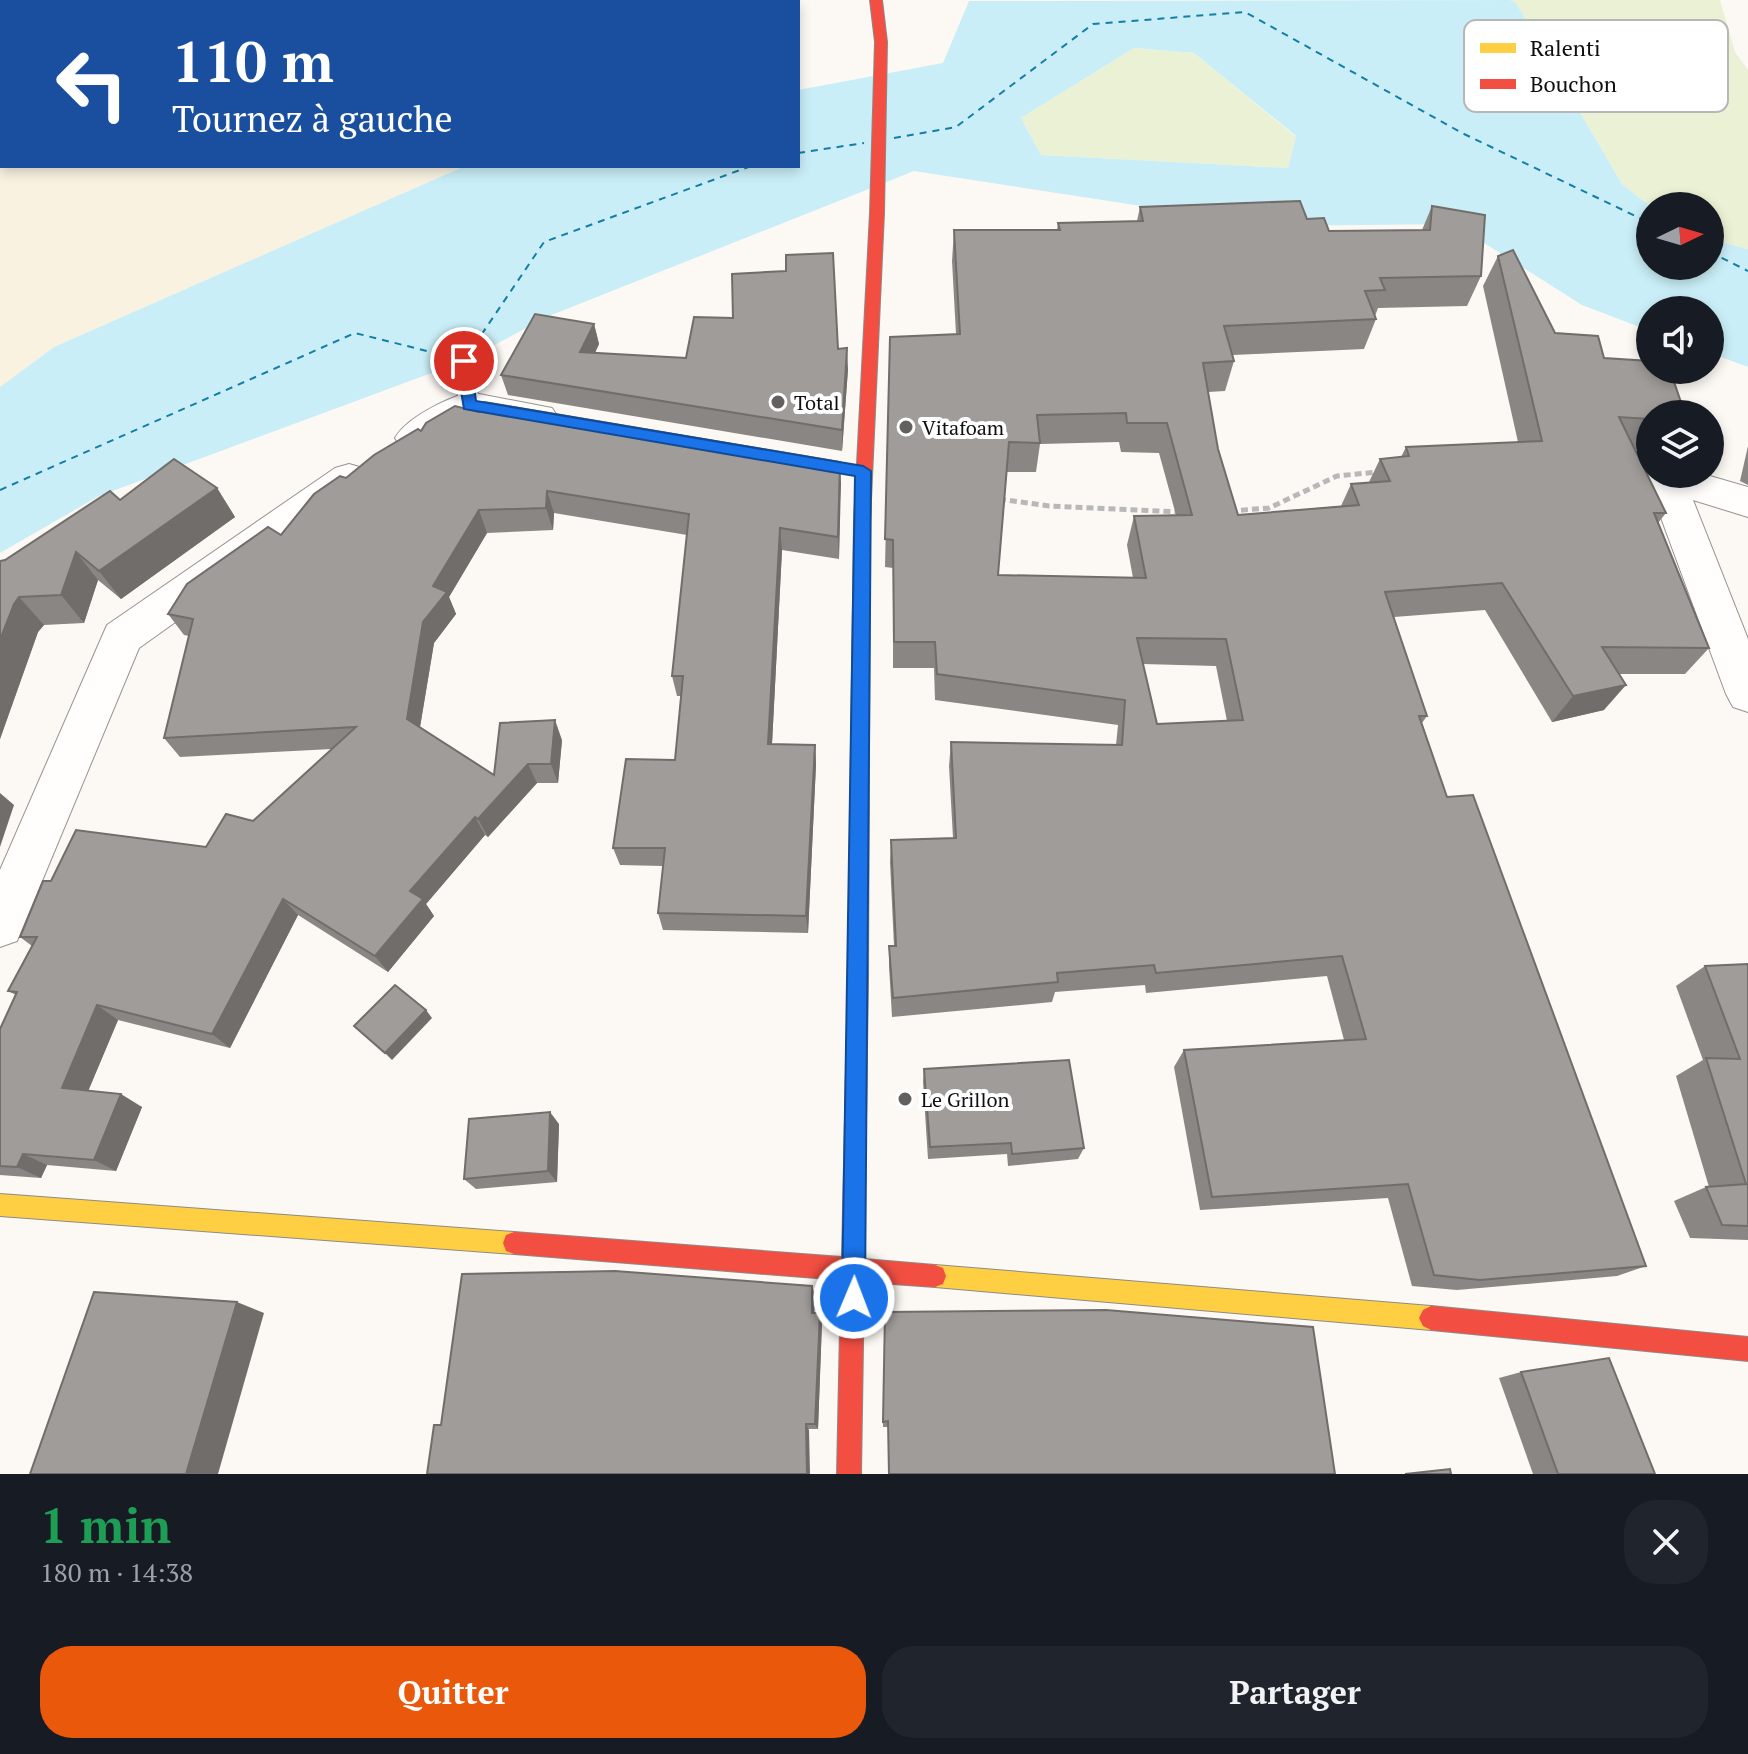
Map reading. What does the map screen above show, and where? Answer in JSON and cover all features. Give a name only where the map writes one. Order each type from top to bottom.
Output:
[{"type":"main road","points":[[849,1474],[855,1268],[848,469],[877,213],[881,42],[876,0]]},
{"type":"main road","points":[[0,1205],[855,1268],[1381,1311],[1748,1349]]},
{"type":"street","points":[[0,925],[122,637],[329,490],[469,405],[580,424]]},
{"type":"street","points":[[1748,502],[1665,477],[1748,694]]},
{"type":"lane","points":[[464,361],[469,405]]},
{"type":"path","points":[[1216,512],[1269,508],[1337,476],[1383,472]]},
{"type":"path","points":[[993,499],[1049,506],[1187,513]]},
{"type":"shaded area","points":[[0,168],[460,168],[54,347],[0,387]]},
{"type":"green space","points":[[1510,0],[1720,0],[1726,20],[1526,20],[1516,3]]},
{"type":"green space","points":[[1728,28],[1735,52],[1748,70],[1748,249],[1724,243],[1724,192],[1636,192],[1636,195],[1622,184],[1580,112],[1728,112]]},
{"type":"green space","points":[[1134,48],[1194,53],[1296,137],[1288,168],[1041,155],[1021,118]]},
{"type":"water","points":[[1510,0],[1516,3],[1526,20],[1464,20],[1464,112],[1580,112],[1622,184],[1636,195],[1636,280],[1724,280],[1724,243],[1748,249],[1748,367],[1724,358],[1724,296],[1636,296],[1636,326],[1582,305],[1454,224],[1271,226],[914,171],[549,316],[464,361],[99,496],[0,553],[0,387],[54,347],[460,168],[800,168],[800,90],[943,63],[969,1]],"holes":[[[1134,48],[1194,53],[1296,136],[1288,168],[1041,155],[1021,118]]]},
{"type":"building","points":[[1300,201],[1307,219],[1324,218],[1329,231],[1430,230],[1432,206],[1485,215],[1481,276],[1380,278],[1385,290],[1365,291],[1376,319],[1224,326],[1234,361],[1203,363],[1218,449],[1238,515],[1359,505],[1351,484],[1390,481],[1380,459],[1409,456],[1406,447],[1542,441],[1498,256],[1513,250],[1555,333],[1598,336],[1604,358],[1636,360],[1636,384],[1675,384],[1680,400],[1636,400],[1636,418],[1619,417],[1636,452],[1636,488],[1654,488],[1666,513],[1654,513],[1709,648],[1602,647],[1626,685],[1573,696],[1502,583],[1385,592],[1427,716],[1419,716],[1447,797],[1473,795],[1646,1266],[1480,1280],[1434,1275],[1408,1184],[1212,1197],[1184,1050],[1366,1039],[1342,956],[1156,973],[1154,965],[1057,973],[1058,982],[893,998],[889,946],[896,946],[891,840],[956,838],[951,742],[1122,745],[1125,700],[937,674],[935,642],[894,642],[893,540],[885,539],[890,337],[960,334],[954,230],[1060,230],[1058,223],[1143,221],[1140,207]],"holes":[[[1126,413],[1127,423],[1167,423],[1192,515],[1134,516],[1146,578],[998,575],[1009,442],[1040,443],[1037,415]],[[1137,638],[1226,639],[1243,720],[1157,724]]]},
{"type":"building","points":[[833,253],[838,349],[847,348],[842,430],[501,375],[535,314],[594,324],[580,352],[686,358],[694,317],[733,318],[732,274],[786,271],[786,255]]},
{"type":"building","points":[[484,402],[840,462],[838,537],[780,528],[768,744],[815,745],[806,916],[658,913],[665,848],[613,848],[626,759],[675,760],[683,676],[672,676],[689,514],[547,491],[546,508],[479,510],[433,586],[447,592],[423,622],[407,719],[494,775],[500,723],[555,720],[551,764],[528,764],[478,819],[475,817],[410,891],[423,899],[375,956],[283,899],[212,1034],[97,1005],[62,1088],[121,1094],[94,1160],[23,1154],[17,1167],[0,1166],[0,1029],[17,992],[8,991],[37,937],[20,937],[43,881],[51,881],[76,830],[206,847],[226,814],[253,821],[356,727],[164,738],[193,619],[168,614],[187,584],[268,527],[281,535],[314,494],[340,476],[346,478],[374,455],[418,429],[421,431],[426,423],[455,406],[479,412]]},
{"type":"building","points":[[174,459],[217,488],[99,571],[76,552],[61,595],[19,597],[0,640],[0,561],[110,491],[120,500]]},
{"type":"building","points":[[1748,964],[1748,1226],[1722,1225],[1706,1187],[1746,1184],[1706,1058],[1740,1059],[1705,966]]},
{"type":"building","points":[[395,985],[426,1010],[385,1053],[354,1026]]},
{"type":"building","points":[[1069,1060],[1084,1148],[1012,1154],[1011,1143],[930,1147],[924,1069]]},
{"type":"building","points":[[550,1112],[548,1171],[464,1179],[469,1119]]},
{"type":"building","points":[[615,1271],[812,1286],[812,1313],[820,1313],[815,1424],[806,1424],[807,1474],[427,1474],[434,1425],[441,1425],[462,1274]]},
{"type":"building","points":[[94,1292],[237,1302],[186,1474],[30,1474]]},
{"type":"building","points":[[1106,1310],[1313,1327],[1335,1474],[889,1474],[888,1421],[883,1422],[885,1312]]},
{"type":"building","points":[[1609,1358],[1655,1474],[1558,1474],[1521,1372]]},
{"type":"building","points":[[1450,1469],[1451,1474],[1405,1474]]},
{"type":"ferry route","points":[[894,138],[956,127],[1093,24],[1245,12],[1462,133],[1636,216]]},
{"type":"ferry route","points":[[800,153],[864,143]]},
{"type":"ferry route","points":[[467,356],[544,242],[746,168]]},
{"type":"ferry route","points":[[1724,259],[1748,271]]},
{"type":"ferry route","points":[[0,490],[355,333],[459,359]]},
{"type":"traffic: slow","points":[[858,979],[862,522]]},
{"type":"traffic: slow","points":[[0,1205],[514,1243]]},
{"type":"traffic: slow","points":[[935,1276],[1431,1318]]},
{"type":"traffic: jam","points":[[862,522],[877,213],[881,42],[876,0]]},
{"type":"traffic: jam","points":[[849,1474],[858,979]]},
{"type":"traffic: jam","points":[[514,1243],[935,1276]]},
{"type":"traffic: jam","points":[[1431,1318],[1748,1349]]},
{"type":"place","name":"Total","points":[[778,402]]},
{"type":"place","name":"Vitafoam","points":[[906,427]]},
{"type":"place","name":"Le Grillon","points":[[905,1099]]},
{"type":"route","points":[[464,361],[469,405],[863,471],[854,1298]]}]
